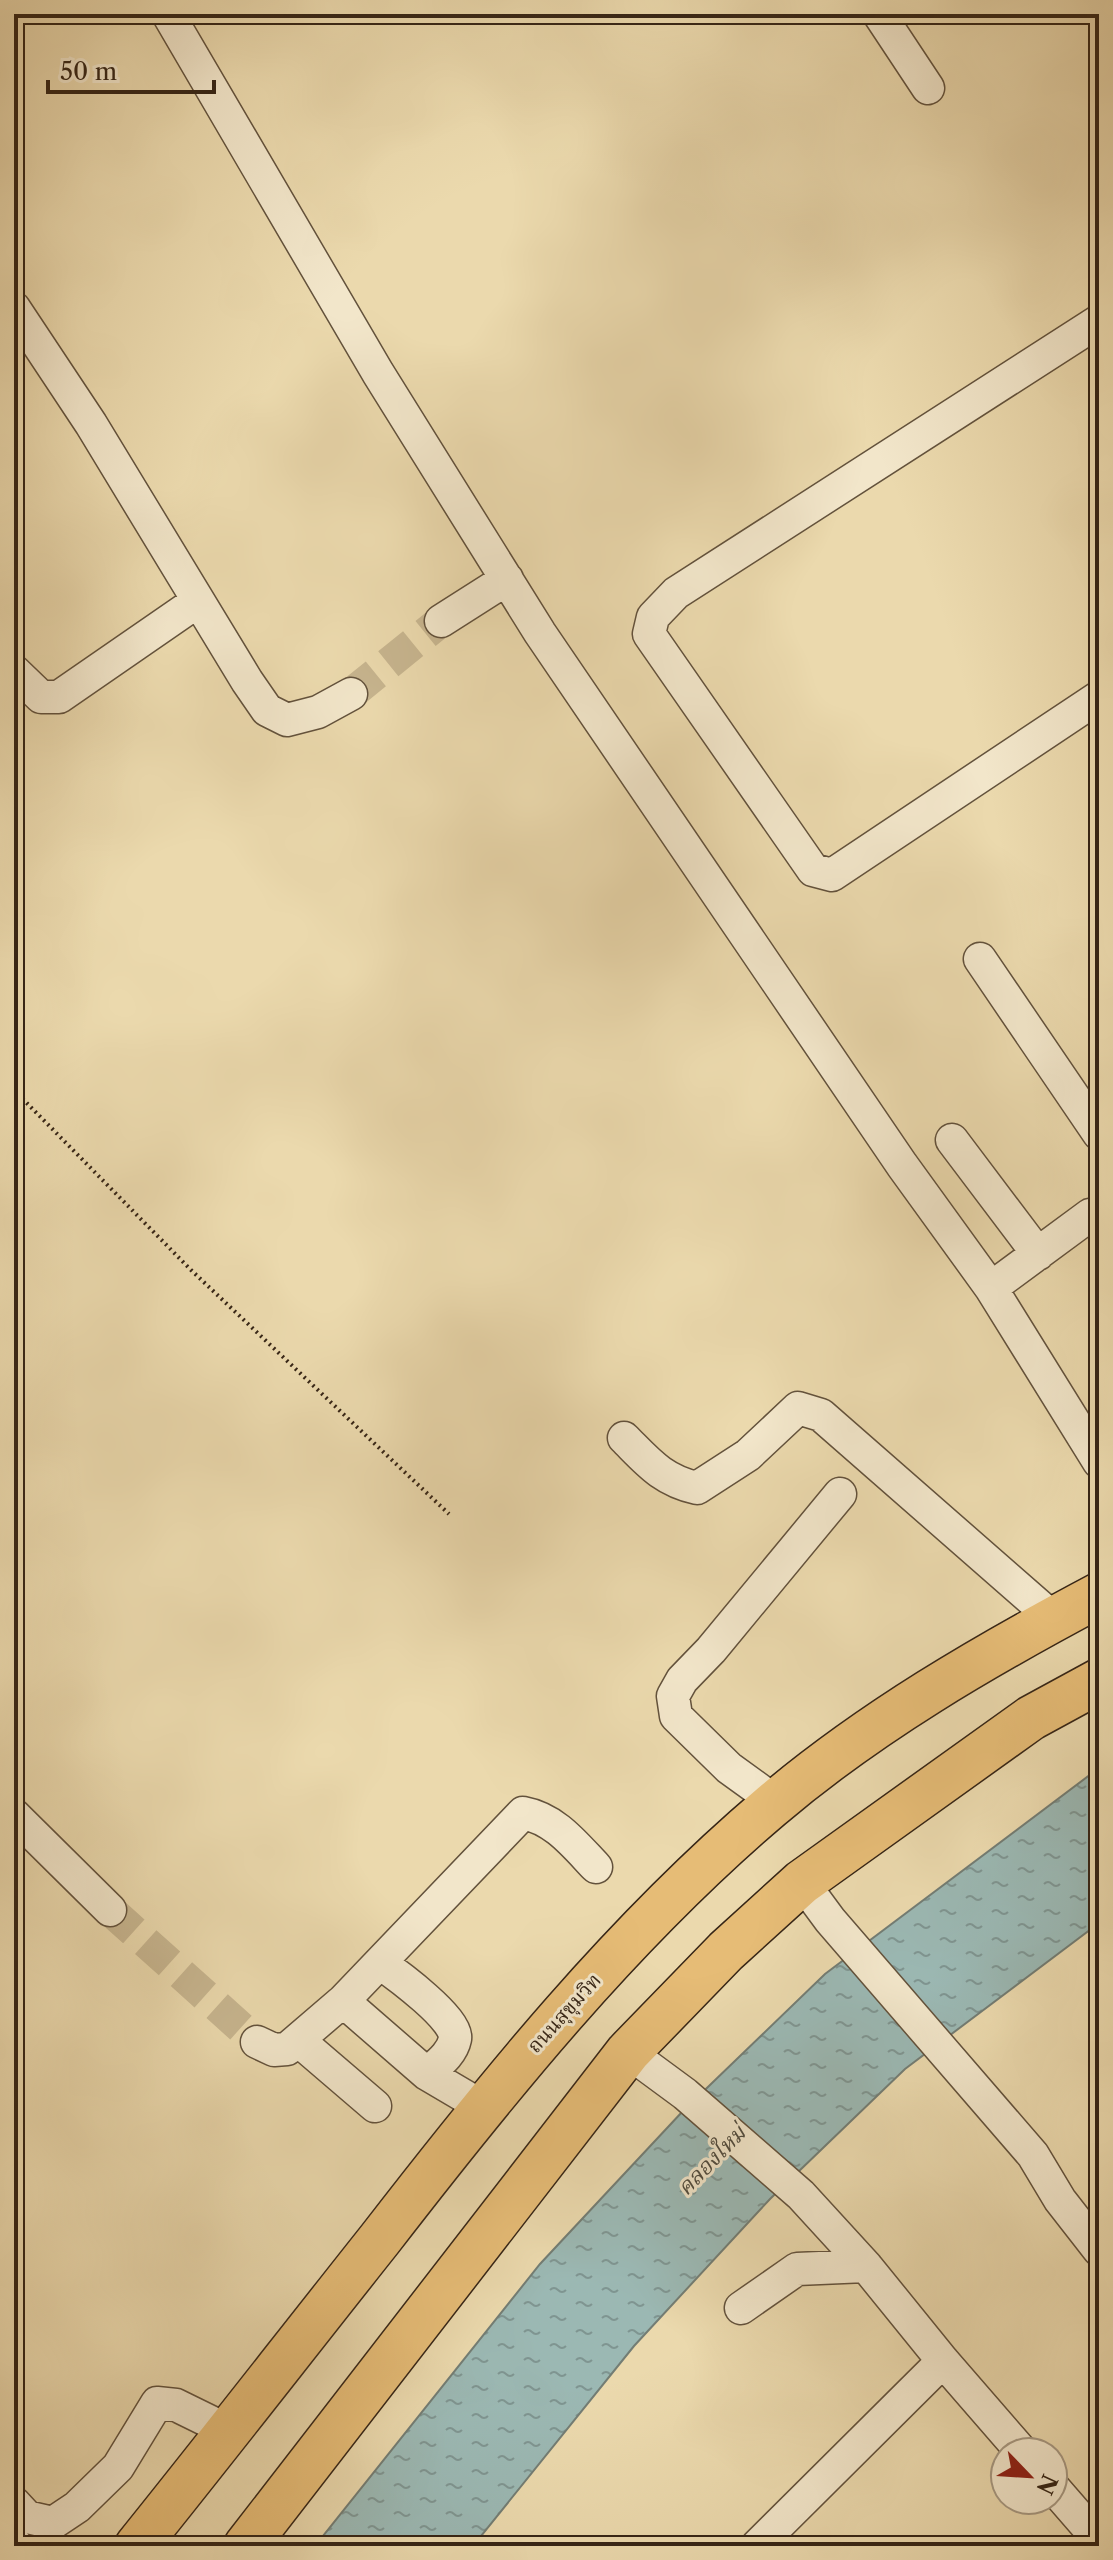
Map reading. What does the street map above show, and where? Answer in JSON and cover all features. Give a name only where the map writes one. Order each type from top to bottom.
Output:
[{"type":"highway","name":"ถนนสุขุมวิท","points":[[137,2546],[483,2107],[578,1996],[670,1900],[776,1802],[888,1717],[1099,1595]]},
{"type":"highway","points":[[260,2541],[628,2052],[726,1951],[802,1882],[1031,1718],[1099,1681]]},
{"type":"lane","points":[[168,14],[378,373],[540,633],[885,1139],[991,1288],[1099,1462]]},
{"type":"lane","points":[[879,14],[928,88]]},
{"type":"lane","points":[[14,308],[91,424],[267,710],[287,720],[318,712],[351,694]]},
{"type":"lane","points":[[1099,321],[676,593],[653,617],[649,634],[813,870],[832,875],[1099,697]]},
{"type":"lane","points":[[441,621],[507,579]]},
{"type":"lane","points":[[14,671],[41,697],[59,697],[198,601]]},
{"type":"lane","points":[[980,959],[1099,1134]]},
{"type":"lane","points":[[952,1140],[1038,1254]]},
{"type":"lane","points":[[991,1288],[1090,1215],[1099,1214]]},
{"type":"lane","points":[[624,1438],[676,1483],[697,1488],[748,1455],[798,1408],[821,1415],[1054,1619]]},
{"type":"lane","points":[[776,1802],[729,1768],[676,1716],[673,1696],[682,1680],[711,1650],[840,1494]]},
{"type":"lane","points":[[257,2042],[274,2050],[287,2049],[298,2040],[343,2001],[523,1813],[538,1816],[558,1829],[596,1867]]},
{"type":"lane","points":[[14,1815],[110,1910]]},
{"type":"lane","points":[[802,1882],[830,1920],[1033,2155],[1060,2200],[1099,2250]]},
{"type":"lane","points":[[380,1963],[412,1986],[456,2034],[447,2056],[427,2074]]},
{"type":"lane","points":[[343,2001],[427,2074],[483,2107]]},
{"type":"lane","points":[[298,2040],[375,2106]]},
{"type":"lane","points":[[628,2052],[685,2094],[801,2195],[866,2266],[1008,2436]]},
{"type":"lane","points":[[741,2308],[797,2269],[866,2266]]},
{"type":"lane","points":[[757,2546],[943,2361]]},
{"type":"lane","points":[[14,2503],[27,2517],[53,2523],[77,2507],[118,2467],[157,2403],[176,2405],[229,2431]]},
{"type":"lane","points":[[1069,2505],[1099,2540]]},
{"type":"path","points":[[14,1090],[191,1270],[449,1514]]},
{"type":"water","name":"คลองใหม่","points":[[1099,1768],[1099,1923],[905,2069],[770,2199],[634,2346],[473,2546],[315,2546],[540,2264],[682,2112],[825,1974]]},
{"type":"tunnel","points":[[351,694],[441,621]]},
{"type":"tunnel","points":[[110,1910],[257,2042]]}]
